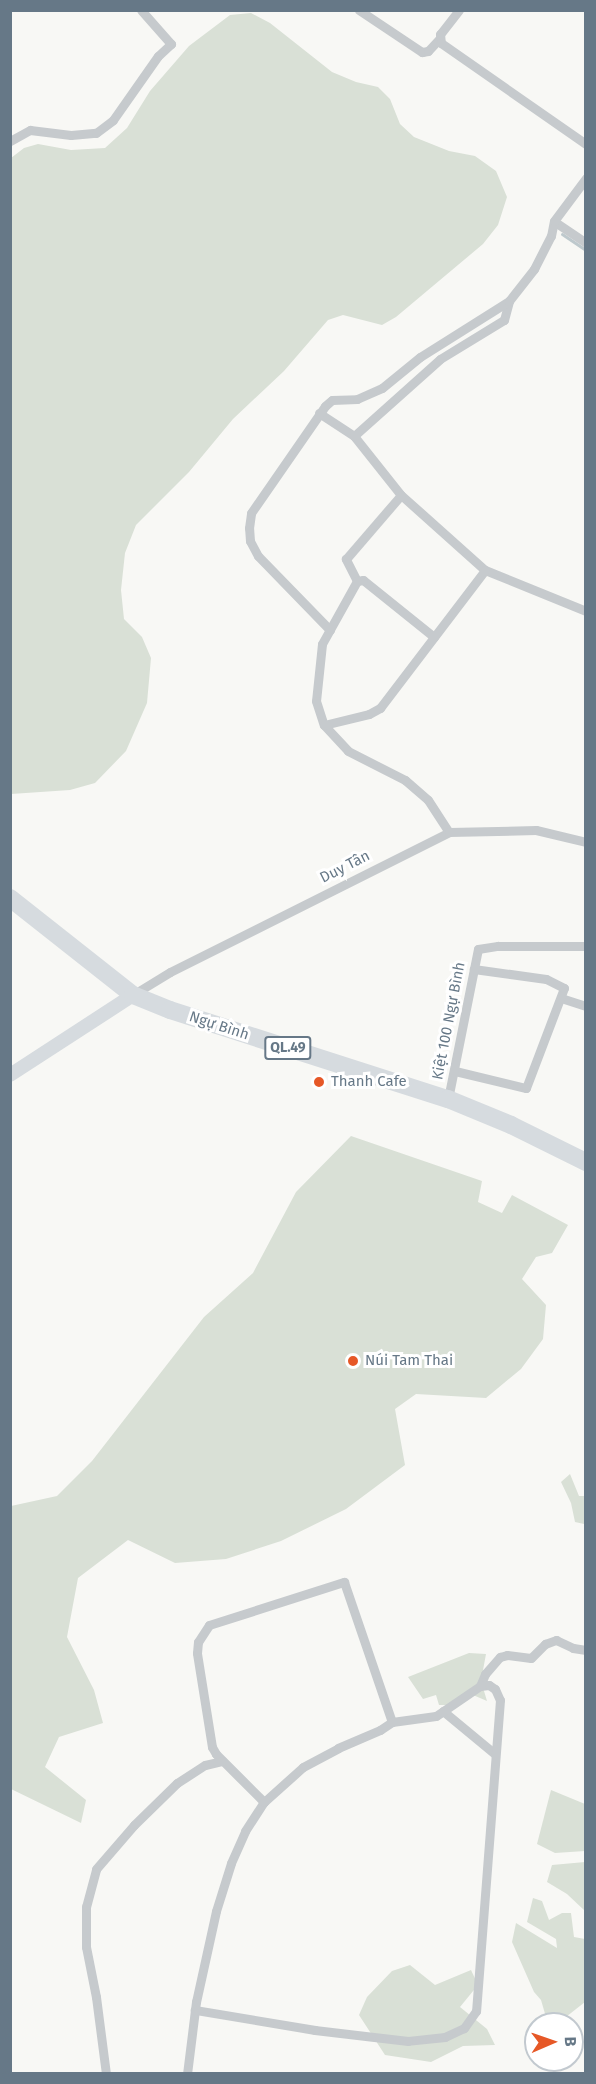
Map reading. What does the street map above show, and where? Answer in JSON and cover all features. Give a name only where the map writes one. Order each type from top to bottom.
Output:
[{"type":"highway","name":"Ngự Bình","points":[[10,898],[133,995],[170,1010],[448,1099],[511,1125],[585,1162]]},
{"type":"street","points":[[10,141],[30,130],[71,135],[113,120],[168,40],[141,10]]},
{"type":"street","points":[[359,10],[422,52],[428,51],[439,39],[440,34],[459,10]]},
{"type":"street","points":[[439,39],[585,144]]},
{"type":"street","points":[[330,630],[258,556],[250,541],[249,528],[252,513],[261,496],[319,413],[332,400],[357,399],[382,388],[420,357],[508,301],[534,269],[551,236],[554,224],[585,178]]},
{"type":"street","points":[[554,224],[585,243]]},
{"type":"street","points":[[354,436],[440,359],[504,320],[508,301]]},
{"type":"street","points":[[319,413],[354,436],[401,495],[486,570],[585,610]]},
{"type":"street","points":[[357,581],[346,559],[401,495]]},
{"type":"street","points":[[324,725],[369,714],[380,708],[486,570]]},
{"type":"street","points":[[357,581],[363,580],[434,637]]},
{"type":"street","points":[[357,581],[322,644],[316,702],[324,725],[348,751],[393,773],[428,800],[449,832]]},
{"type":"street","name":"Duy Tân","points":[[133,995],[170,972],[449,832],[536,830],[585,842]]},
{"type":"street","name":"Kiệt 100 Ngự Bình","points":[[448,1099],[478,950],[498,946],[585,946]]},
{"type":"street","points":[[455,1071],[526,1088],[564,988],[546,979],[474,969]]},
{"type":"street","points":[[10,1075],[133,995]]},
{"type":"street","points":[[561,998],[585,1006]]},
{"type":"street","points":[[264,1802],[212,1747],[197,1665],[198,1642],[204,1630],[215,1622],[344,1582],[392,1722]]},
{"type":"street","points":[[480,1686],[484,1674],[500,1657],[507,1655],[531,1658],[545,1644],[556,1640],[573,1648],[585,1650]]},
{"type":"street","points":[[187,2073],[195,2010],[204,1962],[231,1863],[245,1831],[264,1802],[303,1767],[392,1722],[436,1716],[480,1686],[489,1685],[495,1689],[500,1700],[476,2011],[464,2028],[445,2037],[408,2041],[315,2030],[195,2010]]},
{"type":"street","points":[[443,1711],[495,1754]]},
{"type":"street","points":[[106,2073],[96,1997],[86,1947],[86,1907],[96,1869],[134,1825],[177,1783],[205,1766],[223,1761]]},
{"type":"shaded area","points":[[251,13],[270,23],[332,72],[356,82],[378,87],[390,99],[400,124],[414,137],[449,151],[475,156],[496,171],[507,197],[498,225],[483,244],[396,317],[382,325],[343,315],[328,320],[284,371],[233,419],[189,472],[136,525],[125,553],[121,590],[124,619],[142,637],[151,658],[147,703],[126,751],[95,783],[70,790],[11,794],[11,158],[24,148],[38,144],[71,150],[105,148],[127,128],[150,91],[189,46],[230,15]]},
{"type":"shaded area","points":[[351,1136],[482,1181],[478,1202],[502,1213],[512,1195],[568,1225],[552,1253],[536,1257],[522,1279],[546,1305],[543,1339],[521,1369],[486,1398],[416,1394],[395,1409],[405,1465],[346,1509],[281,1541],[226,1559],[175,1563],[128,1540],[78,1578],[67,1637],[94,1690],[103,1723],[59,1737],[45,1767],[86,1800],[81,1823],[11,1789],[11,1506],[57,1496],[92,1461],[204,1317],[253,1273],[296,1192]]},
{"type":"shaded area","points":[[570,1474],[579,1496],[585,1496],[585,1528],[584,1524],[575,1522],[571,1503],[561,1482]]},
{"type":"shaded area","points":[[469,1653],[486,1654],[481,1681],[487,1701],[473,1695],[455,1705],[439,1705],[436,1695],[423,1699],[408,1677]]},
{"type":"shaded area","points":[[551,1790],[585,1804],[585,1851],[555,1853],[537,1844]]},
{"type":"shaded area","points":[[586,1862],[585,1911],[567,1894],[547,1882],[552,1865]]},
{"type":"shaded area","points":[[533,1898],[542,1901],[549,1920],[562,1913],[571,1913],[574,1937],[585,1939],[585,2002],[572,2012],[544,2012],[541,2000],[534,1992],[512,1942],[516,1923],[557,1948],[556,1939],[527,1922]]},
{"type":"shaded area","points":[[410,1965],[435,1985],[471,1970],[478,1985],[460,2007],[487,2029],[495,2045],[463,2046],[431,2062],[385,2055],[359,2015],[367,1997],[392,1971]]},
{"type":"waterway","points":[[562,234],[586,250]]},
{"type":"place","name":"Thanh Cafe","points":[[319,1082]]},
{"type":"place","name":"Núi Tam Thai","points":[[353,1361]]}]
